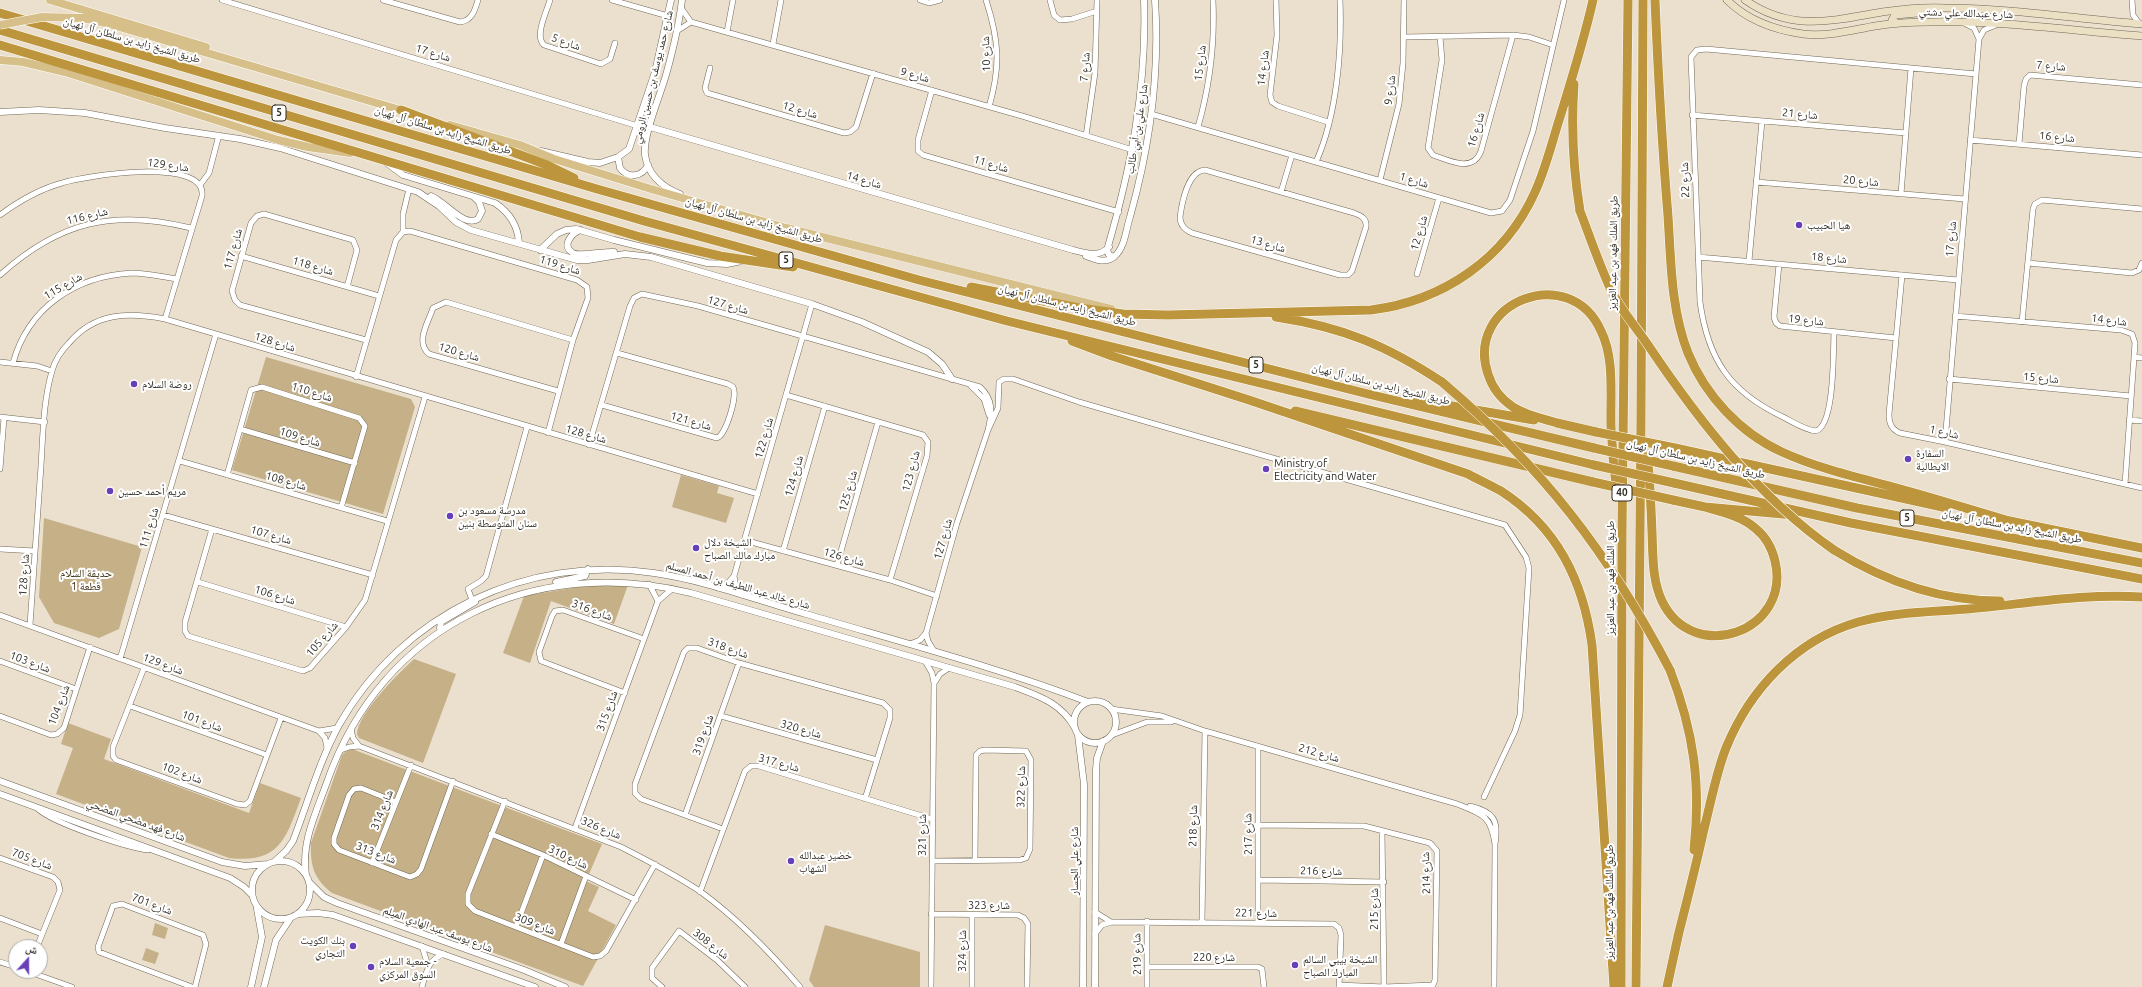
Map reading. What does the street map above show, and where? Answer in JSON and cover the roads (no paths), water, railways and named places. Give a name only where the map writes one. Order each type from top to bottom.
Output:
[{"type":"highway","points":[[919,280],[968,287],[1079,308],[1123,314],[1237,314],[1389,308],[1430,295],[1474,270],[1507,238],[1530,202],[1541,179],[1581,47],[1593,0]]},
{"type":"highway","name":"طريق الملك فهد بن عبد العزيز","points":[[1621,987],[1622,533],[1628,0]]},
{"type":"highway","name":"40","points":[[1636,987],[1643,0]]},
{"type":"highway","points":[[1655,0],[1661,128],[1674,293],[1679,327],[1689,354],[1700,377],[1731,417],[1753,435],[1781,452],[1848,475],[2006,520]]},
{"type":"highway","name":"طريق الشيخ زايد بن سلطان آل نهيان","points":[[0,13],[597,189],[919,280],[1368,394],[1594,448],[1857,508],[2142,562]]},
{"type":"highway","name":"5","points":[[0,30],[644,221],[1007,321],[1594,465],[1851,523],[2142,579]]},
{"type":"highway","points":[[0,45],[356,153]]},
{"type":"highway","points":[[1581,47],[1574,84],[1572,125],[1574,172],[1580,211],[1612,291],[1702,422],[1745,470],[1789,514],[1810,533],[1857,564],[1915,589],[1987,600],[2044,601]]},
{"type":"highway","points":[[401,110],[547,164],[597,189]]},
{"type":"highway","name":"5","points":[[356,153],[640,237],[745,260],[820,270]]},
{"type":"highway","points":[[1561,424],[1529,414],[1513,406],[1499,394],[1487,371],[1485,358],[1486,344],[1494,323],[1513,304],[1532,296],[1553,294],[1573,301],[1594,318],[1604,336],[1609,360],[1613,454],[1622,533]]},
{"type":"highway","points":[[1237,314],[1310,322],[1345,331],[1405,358],[1442,382],[1503,437],[1559,498],[1608,563],[1630,598],[1670,670],[1687,721],[1697,791],[1698,813],[1694,853],[1667,987]]},
{"type":"highway","points":[[1054,332],[1112,356],[1249,400],[1468,474],[1501,492],[1526,511],[1546,531],[1561,551],[1582,594],[1588,617],[1592,645],[1614,987]]},
{"type":"highway","points":[[1368,394],[1401,397],[1561,424],[2142,548]]},
{"type":"highway","points":[[1249,400],[1673,500],[1705,506],[1804,516],[1851,523]]},
{"type":"highway","points":[[1641,418],[1650,489],[1654,571],[1662,601],[1673,619],[1689,630],[1712,635],[1737,633],[1758,620],[1772,600],[1777,584],[1773,553],[1766,539],[1755,528],[1737,517],[1705,506]]},
{"type":"highway","points":[[1678,936],[1726,749],[1742,715],[1763,684],[1790,658],[1807,645],[1838,629],[1881,617],[2044,601],[2104,597],[2142,597]]},
{"type":"main road","points":[[50,0],[92,11]]},
{"type":"main road","points":[[63,0],[92,11],[201,46],[251,66]]},
{"type":"main road","name":"شارع عبدالله علي دشتي","points":[[1727,0],[1742,13],[1760,23],[1800,34],[1843,32],[1897,23],[1959,22],[2142,36]]},
{"type":"main road","name":"شارع عبدالله علي دشتي","points":[[1745,0],[1774,15],[1805,22],[1827,22],[1898,10],[1944,8],[2140,24]]},
{"type":"main road","points":[[1897,23],[1892,20],[1896,15],[1933,12],[1944,8]]},
{"type":"main road","points":[[0,26],[42,17],[83,18],[106,23],[520,146],[572,164],[700,203],[838,242],[1104,307],[1123,314]]},
{"type":"main road","points":[[0,60],[23,62],[65,72],[285,142],[324,150],[356,153]]},
{"type":"street","name":"شارع 17","points":[[222,0],[638,126]]},
{"type":"street","points":[[382,0],[460,22],[466,21],[472,15],[478,0]]},
{"type":"street","name":"شارع 5","points":[[550,0],[540,35],[540,42],[544,45],[601,64],[610,59],[615,43]]},
{"type":"street","points":[[612,0],[668,16]]},
{"type":"street","name":"شارع حمد يوسف بن حسين الرومي","points":[[618,158],[630,147],[638,126],[655,72],[671,0]]},
{"type":"street","name":"شارع حمد يوسف بن حسين الرومي","points":[[682,0],[677,31],[666,75],[645,147],[648,165],[656,178],[664,186],[700,203]]},
{"type":"street","points":[[727,32],[733,0]]},
{"type":"street","points":[[773,44],[781,0]]},
{"type":"street","points":[[920,0],[929,3],[940,0]]},
{"type":"street","name":"شارع 10","points":[[986,0],[994,25],[998,53],[997,78],[989,106]]},
{"type":"street","points":[[1050,0],[1054,14],[1060,20],[1072,19],[1097,11]]},
{"type":"street","name":"شارع 7","points":[[1086,136],[1095,73],[1097,0]]},
{"type":"street","name":"شارع علي بن أبي طالب","points":[[1109,247],[1121,204],[1133,150],[1142,91],[1144,0]]},
{"type":"street","name":"شارع علي بن أبي طالب","points":[[1114,257],[1121,246],[1133,207],[1142,169],[1152,114],[1156,24],[1155,0]]},
{"type":"street","name":"شارع 15","points":[[1198,127],[1210,71],[1214,33],[1213,0]]},
{"type":"street","name":"شارع 14","points":[[1276,0],[1277,35],[1270,94],[1271,100],[1278,106],[1328,122]]},
{"type":"street","points":[[1316,162],[1322,147],[1338,71],[1340,0]]},
{"type":"street","name":"شارع 9","points":[[1380,180],[1399,104],[1404,37],[1404,0]]},
{"type":"street","name":"شارع 1","points":[[1152,114],[1491,213],[1498,213],[1506,206],[1533,131],[1564,0]]},
{"type":"street","points":[[2123,22],[2129,18],[2132,12],[2132,0]]},
{"type":"street","points":[[677,31],[691,22],[681,8]]},
{"type":"street","points":[[2132,12],[2140,24]]},
{"type":"street","points":[[1144,23],[1150,21],[1156,24]]},
{"type":"street","name":"شارع 9","points":[[691,22],[989,106],[1133,150]]},
{"type":"street","points":[[1959,22],[1974,28],[1979,39]]},
{"type":"street","points":[[1979,39],[1986,29],[2000,25]]},
{"type":"street","points":[[1404,37],[1513,35],[1529,37],[1554,45]]},
{"type":"street","name":"شارع 16","points":[[1440,37],[1442,60],[1428,148],[1433,155],[1469,165],[1475,162],[1481,151],[1513,35]]},
{"type":"street","name":"شارع 17","points":[[1945,442],[1949,379],[1979,39]]},
{"type":"street","name":"شارع 22","points":[[1834,333],[1831,397],[1828,416],[1823,427],[1813,430],[1760,406],[1740,391],[1730,380],[1711,346],[1702,314],[1698,257],[1692,115],[1691,61],[1693,53],[1700,49],[1976,74]]},
{"type":"street","name":"شارع 12","points":[[710,68],[705,88],[707,93],[844,133],[850,132],[856,127],[873,73]]},
{"type":"street","points":[[1901,194],[1911,68]]},
{"type":"street","name":"شارع 7","points":[[2019,144],[2024,86],[2026,79],[2030,75],[2142,85]]},
{"type":"street","name":"شارع 11","points":[[932,90],[918,140],[918,150],[923,155],[1119,212]]},
{"type":"street","points":[[0,112],[24,110],[70,112],[219,136],[280,148],[418,192],[440,201],[464,221],[469,222],[478,219],[482,211],[479,202],[473,196]]},
{"type":"street","name":"شارع 21","points":[[1692,115],[1906,133]]},
{"type":"street","points":[[1749,261],[1762,121]]},
{"type":"street","name":"شارع 14","points":[[650,127],[1073,250],[1101,261],[1114,257]]},
{"type":"street","points":[[200,184],[209,173],[219,136]]},
{"type":"street","name":"شارع 16","points":[[1970,140],[2142,155]]},
{"type":"street","points":[[520,146],[594,163],[605,162],[618,158],[620,168],[628,174],[638,174],[644,171],[648,165]]},
{"type":"street","points":[[1281,192],[1292,155]]},
{"type":"street","points":[[384,161],[403,175],[490,201],[505,211],[515,226],[519,243]]},
{"type":"street","name":"شارع 13","points":[[1199,171],[1210,171],[1281,192],[1354,213],[1364,219],[1366,227],[1354,268],[1350,274],[1340,275],[1192,233],[1186,230],[1180,222],[1180,213],[1191,179],[1199,171]]},
{"type":"street","name":"شارع 129","points":[[0,215],[26,198],[50,187],[101,174],[157,172],[190,178],[200,184],[202,196],[191,228],[165,319]]},
{"type":"street","name":"شارع 20","points":[[1756,182],[1965,199]]},
{"type":"street","points":[[356,376],[396,240],[403,232],[403,214],[410,189]]},
{"type":"street","points":[[418,192],[433,201],[456,222],[466,228],[540,250],[582,260],[625,254]]},
{"type":"street","name":"شارع 12","points":[[1417,274],[1440,198]]},
{"type":"street","points":[[2022,322],[2033,209],[2037,202],[2042,200],[2142,209]]},
{"type":"street","points":[[1121,204],[1125,210],[1130,210],[1133,207]]},
{"type":"street","name":"شارع 117","points":[[347,286],[357,252],[355,242],[351,239],[264,214],[255,218],[250,226],[232,291],[238,303],[366,340]]},
{"type":"street","name":"شارع 116","points":[[0,275],[21,256],[46,240],[74,228],[95,223],[132,218],[162,221],[191,228]]},
{"type":"street","points":[[540,250],[562,232],[571,229],[581,229],[619,242],[707,263],[727,264],[745,260]]},
{"type":"street","points":[[581,229],[572,234],[568,240],[568,248],[574,254],[606,252],[661,260],[812,304],[867,324],[928,352],[942,364],[952,379]]},
{"type":"street","name":"شارع 119","points":[[403,232],[410,231],[581,281],[587,286],[589,294],[573,340],[558,391],[548,433]]},
{"type":"street","points":[[1109,247],[1108,254],[1114,257]]},
{"type":"street","name":"شارع 14","points":[[1073,250],[1095,254],[1104,252],[1109,247]]},
{"type":"street","name":"شارع 118","points":[[241,256],[379,296]]},
{"type":"street","name":"شارع 18","points":[[1698,257],[1958,280]]},
{"type":"street","points":[[2028,264],[2132,273],[2139,270],[2142,263]]},
{"type":"street","name":"شارع 19","points":[[1779,264],[1774,314],[1776,323],[1782,327],[1896,338]]},
{"type":"street","name":"شارع 115","points":[[13,363],[18,347],[33,321],[50,303],[82,284],[111,275],[133,273],[177,279]]},
{"type":"street","name":"شارع 1","points":[[1902,275],[1889,414],[1891,426],[1900,433],[2142,488]]},
{"type":"street","name":"شارع 127","points":[[589,445],[602,405],[631,302],[642,294],[693,305],[965,382],[977,390],[984,399],[988,410],[988,430],[957,523],[926,632]]},
{"type":"street","name":"شارع 120","points":[[558,391],[429,354],[424,349],[421,342],[433,308],[446,302],[573,340]]},
{"type":"street","name":"شارع 122","points":[[734,576],[812,304]]},
{"type":"street","name":"شارع 128","points":[[30,625],[45,422],[52,371],[58,356],[76,335],[99,320],[112,316],[130,314],[165,319],[425,397],[758,494]]},
{"type":"street","name":"شارع 14","points":[[1955,316],[2127,331],[2135,338],[2125,484]]},
{"type":"street","name":"شارع 111","points":[[120,659],[180,461],[216,334]]},
{"type":"street","name":"شارع 121","points":[[602,405],[715,438],[723,434],[736,396],[733,387],[728,384],[617,353]]},
{"type":"street","points":[[2134,357],[2142,358]]},
{"type":"street","points":[[0,362],[37,366],[52,371]]},
{"type":"street","points":[[988,430],[998,408],[999,382],[1004,378],[1013,379],[1078,402],[1505,525],[1526,557],[1530,568],[1520,715],[1515,730],[1484,797]]},
{"type":"street","name":"شارع 15","points":[[1949,379],[2131,396]]},
{"type":"street","name":"شارع 110","points":[[227,475],[251,390],[262,387],[359,418],[365,426],[341,508]]},
{"type":"street","name":"شارع 123","points":[[786,395],[923,435],[928,442],[927,456],[890,580]]},
{"type":"street","name":"شارع 105","points":[[212,529],[185,627],[185,631],[188,636],[303,671],[310,668],[346,627],[364,600],[373,575],[387,521],[425,397]]},
{"type":"street","name":"شارع 124","points":[[783,551],[825,406]]},
{"type":"street","points":[[0,469],[2,418],[45,422]]},
{"type":"street","points":[[2129,420],[2142,421]]},
{"type":"street","name":"شارع 125","points":[[837,565],[878,422]]},
{"type":"street","points":[[472,600],[468,589],[486,576],[527,427]]},
{"type":"street","name":"شارع 109","points":[[240,429],[355,463]]},
{"type":"street","name":"شارع 108","points":[[180,461],[387,521]]},
{"type":"street","name":"شارع 107","points":[[163,515],[373,575]]},
{"type":"street","name":"شارع 126","points":[[744,540],[890,580],[937,596]]},
{"type":"street","points":[[0,549],[35,552]]},
{"type":"street","points":[[549,586],[564,580],[585,576],[588,569]]},
{"type":"street","name":"شارع خالد عبد اللطيف بن أحمد المسلم","points":[[275,861],[290,846],[327,748],[337,728],[365,686],[401,647],[440,617],[493,590],[534,577],[588,569],[623,569],[655,573],[717,589],[934,651],[1042,685],[1088,702]]},
{"type":"street","points":[[717,589],[728,583],[734,576]]},
{"type":"street","points":[[734,576],[736,587],[742,596]]},
{"type":"street","name":"شارع خالد عبد اللطيف بن أحمد المسلم","points":[[306,875],[306,844],[314,817],[338,752],[350,728],[368,701],[394,671],[419,648],[441,631],[499,600],[549,586],[592,581],[649,584],[673,588],[1037,695],[1056,705],[1065,714],[1075,728]]},
{"type":"street","name":"شارع 106","points":[[198,582],[346,627]]},
{"type":"street","points":[[649,584],[658,601]]},
{"type":"street","name":"شارع 315","points":[[575,828],[658,601],[673,588]]},
{"type":"street","points":[[441,631],[441,622],[493,590]]},
{"type":"street","name":"شارع 316","points":[[625,693],[541,661],[539,652],[552,616],[555,611],[563,610],[644,639]]},
{"type":"street","name":"شارع 129","points":[[0,615],[319,731],[337,728]]},
{"type":"street","points":[[839,636],[843,631],[843,625]]},
{"type":"street","points":[[850,639],[850,633],[854,628]]},
{"type":"street","points":[[910,644],[920,640],[926,632]]},
{"type":"street","points":[[926,632],[928,641],[934,651]]},
{"type":"street","name":"شارع 104","points":[[0,716],[48,734],[57,734],[64,728],[90,648]]},
{"type":"street","name":"شارع 318","points":[[723,829],[641,799],[635,793],[635,784],[684,652],[688,648],[697,648],[739,663],[883,703],[890,710],[890,718],[865,799]]},
{"type":"street","name":"شارع 103","points":[[0,661],[76,689]]},
{"type":"street","name":"شارع 321","points":[[925,661],[932,673],[934,683],[931,914],[932,987]]},
{"type":"street","name":"شارع 319","points":[[685,815],[739,663]]},
{"type":"street","name":"شارع 102","points":[[144,668],[113,747],[113,756],[116,760],[237,804],[246,804],[250,802],[281,718]]},
{"type":"street","points":[[934,683],[940,674],[949,668]]},
{"type":"street","points":[[1037,695],[1042,690],[1042,685]]},
{"type":"street","points":[[1088,702],[1101,702],[1111,709],[1116,722],[1112,735],[1103,742],[1087,741],[1078,735],[1074,721],[1078,710],[1088,702]]},
{"type":"street","name":"شارع 101","points":[[130,706],[267,755]]},
{"type":"street","name":"شارع 212","points":[[1111,709],[1154,714],[1205,731],[1457,804],[1482,814],[1492,826],[1495,844],[1494,987]]},
{"type":"street","name":"شارع 320","points":[[721,716],[877,760]]},
{"type":"street","name":"شارع 212","points":[[1112,735],[1147,722],[1176,722]]},
{"type":"street","points":[[350,728],[353,738],[359,746]]},
{"type":"street","points":[[319,731],[325,738],[327,748]]},
{"type":"street","name":"شارع 218","points":[[1202,922],[1205,731]]},
{"type":"street","name":"شارع علي الجسار","points":[[1078,735],[1083,768],[1083,987]]},
{"type":"street","name":"شارع علي الجسار","points":[[1095,987],[1096,764],[1103,742]]},
{"type":"street","points":[[338,752],[349,747],[359,746]]},
{"type":"street","name":"شارع 326","points":[[359,746],[575,828],[621,847],[655,864],[700,892],[770,952],[800,987]]},
{"type":"street","name":"شارع 217","points":[[1258,746],[1258,923]]},
{"type":"street","name":"شارع 322","points":[[932,861],[1020,860],[1028,855],[1031,760],[1026,751],[985,750],[980,751],[976,755],[975,860]]},
{"type":"street","name":"شارع 314","points":[[372,862],[411,765]]},
{"type":"street","name":"شارع 317","points":[[700,892],[745,770],[751,766],[759,766],[932,819]]},
{"type":"street","name":"شارع فهد مضحي المضحي","points":[[0,781],[208,857],[237,866],[268,864]]},
{"type":"street","name":"شارع 313","points":[[396,802],[361,788],[354,789],[349,795],[334,838],[334,844],[339,850],[410,877],[417,874],[421,869],[453,781]]},
{"type":"street","name":"شارع فهد مضحي المضحي","points":[[0,794],[235,880],[252,895]]},
{"type":"street","name":"شارع 309","points":[[505,801],[468,894],[467,901],[470,907],[475,911],[593,957],[602,955],[636,900],[655,864]]},
{"type":"street","points":[[303,813],[308,817],[314,817]]},
{"type":"street","points":[[1084,819],[1090,817],[1096,820]]},
{"type":"street","name":"شارع 214","points":[[1258,825],[1364,826],[1430,843],[1437,851],[1436,980],[1433,985],[1339,986]]},
{"type":"street","name":"شارع 215","points":[[1382,831],[1384,882],[1384,986]]},
{"type":"street","name":"شارع 310","points":[[491,834],[543,855],[636,900]]},
{"type":"street","points":[[516,927],[543,855]]},
{"type":"street","points":[[203,868],[208,863],[208,857]]},
{"type":"street","name":"شارع 705","points":[[0,858],[53,877],[58,882],[60,890],[40,939]]},
{"type":"street","points":[[251,987],[262,937],[261,921],[252,895],[253,880],[256,874],[268,864],[275,861],[282,861],[296,865],[306,875],[309,882],[310,897],[307,904],[298,914],[291,918],[271,918],[256,906]]},
{"type":"street","points":[[561,944],[586,876]]},
{"type":"street","name":"شارع 216","points":[[1259,880],[1384,882]]},
{"type":"street","name":"شارع يوسف عبد الهادي الميلم","points":[[309,882],[318,892],[336,903],[561,986]]},
{"type":"street","name":"شارع 701","points":[[122,904],[203,935],[206,944],[193,987],[100,952],[98,947],[113,906],[122,904]]},
{"type":"street","points":[[1095,912],[1112,922]]},
{"type":"street","name":"شارع يوسف عبد الهادي الميلم","points":[[298,914],[318,913],[333,915],[535,987]]},
{"type":"street","name":"شارع 323","points":[[931,914],[1018,915],[1024,918],[1028,924],[1028,987]]},
{"type":"street","name":"شارع 324","points":[[972,915],[972,987]]},
{"type":"street","points":[[0,918],[42,934]]},
{"type":"street","points":[[264,987],[278,936],[291,918]]},
{"type":"street","name":"شارع 219","points":[[1147,921],[1147,987]]},
{"type":"street","points":[[1095,934],[1102,926],[1112,922]]},
{"type":"street","name":"شارع 221","points":[[1112,922],[1330,923],[1336,926],[1341,935],[1339,986]]},
{"type":"street","name":"شارع 308","points":[[662,987],[652,978],[652,968],[679,931],[717,960],[745,987]]},
{"type":"street","points":[[422,946],[428,966]]},
{"type":"street","points":[[422,987],[428,966],[435,959],[444,954]]},
{"type":"street","points":[[256,968],[262,967],[268,972]]},
{"type":"street","name":"شارع 220","points":[[1147,967],[1258,967],[1262,969],[1264,973],[1264,987]]},
{"type":"street","points":[[48,978],[72,987]]},
{"type":"place","name":"هيا الحبيب","points":[[1799,225]]},
{"type":"place","name":"روضة السلام","points":[[134,384]]},
{"type":"place","name":"السفارة الايطالية","points":[[1908,459]]},
{"type":"place","name":"Ministry of Electricity and Water","points":[[1266,469]]},
{"type":"place","name":"مريم أحمد حسين","points":[[110,491]]},
{"type":"place","name":"مدرسة مسعود بن سنان المتوسطة بنين","points":[[450,516]]},
{"type":"place","name":"الشيخة دلال مبارك مالك الصباح","points":[[696,548]]},
{"type":"place","name":"خضير عبدالله الشهاب","points":[[791,861]]},
{"type":"place","name":"بنك الكويت التجاري","points":[[353,946]]},
{"type":"place","name":"الشيخة بيبي السالم المبارك الصباح","points":[[1295,965]]},
{"type":"place","name":"جمعية السلام - السوق المركزي","points":[[371,967]]},
{"type":"park label","name":"حديقة السلام قطعة 1","points":[[86,579]]}]
